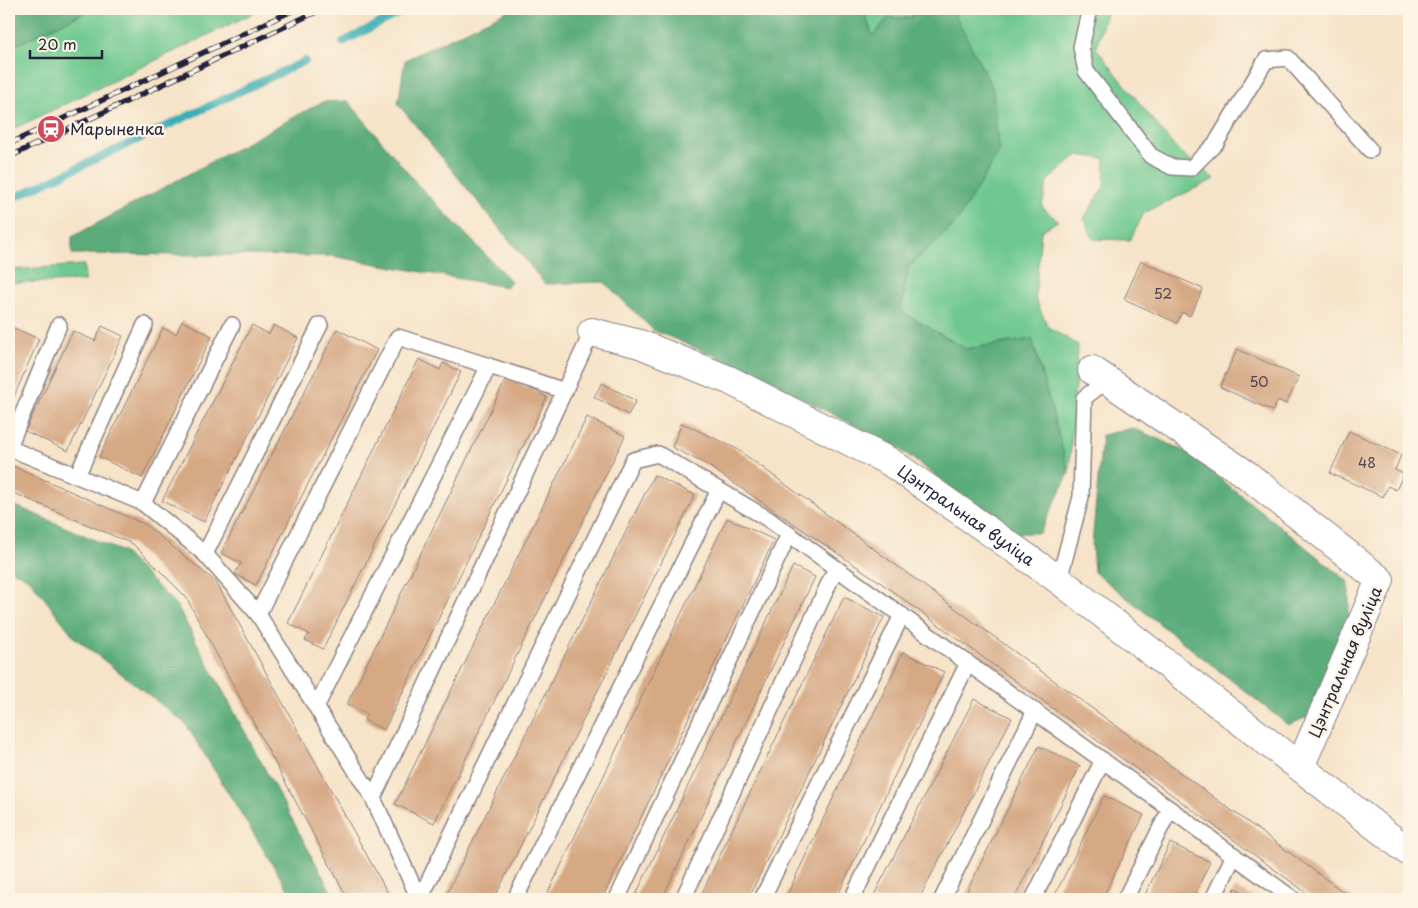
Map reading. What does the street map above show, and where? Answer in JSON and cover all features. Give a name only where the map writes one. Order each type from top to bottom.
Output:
[{"type":"street","name":"Цэнтральная вуліца","points":[[592,332],[640,344],[728,380],[890,462],[1059,580],[1409,852]]},
{"type":"street","name":"Цэнтральная вуліца","points":[[1100,375],[1247,475],[1380,580],[1300,767]]},
{"type":"lane","points":[[1090,9],[1082,47],[1086,71],[1152,156],[1172,167],[1191,168],[1216,143],[1266,60],[1288,58],[1370,150]]},
{"type":"lane","points":[[58,325],[9,448],[143,503],[205,554],[258,614],[373,798],[419,899]]},
{"type":"lane","points":[[77,476],[145,325]]},
{"type":"lane","points":[[143,503],[232,325]]},
{"type":"lane","points":[[205,554],[320,325]]},
{"type":"lane","points":[[373,798],[592,332]]},
{"type":"lane","points":[[258,614],[398,337],[565,391]]},
{"type":"lane","points":[[316,707],[489,366]]},
{"type":"lane","points":[[1059,580],[1081,497],[1084,398],[1100,375]]},
{"type":"lane","points":[[419,899],[633,460],[658,454],[768,519],[1293,899]]},
{"type":"lane","points":[[515,899],[719,490]]},
{"type":"lane","points":[[617,899],[789,534]]},
{"type":"lane","points":[[683,899],[836,568]]},
{"type":"lane","points":[[762,899],[902,615]]},
{"type":"lane","points":[[852,899],[968,663]]},
{"type":"lane","points":[[942,899],[1035,712]]},
{"type":"lane","points":[[1033,899],[1103,760]]},
{"type":"lane","points":[[1125,899],[1170,809]]},
{"type":"lane","points":[[1213,899],[1234,855]]},
{"type":"green space","points":[[9,9],[92,9],[9,48]]},
{"type":"green space","points":[[92,9],[262,9],[9,131],[9,48]]},
{"type":"green space","points":[[511,9],[861,9],[864,12],[873,36],[888,18],[912,18],[913,9],[952,9],[993,89],[999,153],[955,224],[908,267],[901,311],[966,349],[1032,339],[1069,473],[1040,533],[1013,533],[897,447],[737,365],[653,330],[604,282],[545,284],[398,104],[405,60]]},
{"type":"green space","points":[[861,9],[913,9],[912,18],[888,18],[873,37],[864,12]]},
{"type":"green space","points":[[952,9],[1107,9],[1096,48],[1176,149],[1215,179],[1144,213],[1130,240],[1093,239],[1084,218],[1104,187],[1105,159],[1078,155],[1047,181],[1042,207],[1058,221],[1041,231],[1035,298],[1048,327],[1078,345],[1069,473],[1032,339],[966,349],[901,312],[908,267],[955,224]]},
{"type":"green space","points":[[348,101],[418,185],[511,281],[506,287],[332,256],[72,254],[72,237],[322,102]]},
{"type":"green space","points":[[84,265],[85,281],[9,283],[9,270]]},
{"type":"green space","points":[[1133,428],[1187,452],[1349,582],[1349,626],[1312,715],[1288,725],[1094,572],[1092,545],[1102,435]]},
{"type":"green space","points":[[9,503],[123,552],[177,606],[335,899],[294,899],[185,723],[75,638],[30,580],[9,568]]},
{"type":"building","points":[[1141,261],[1203,289],[1190,316],[1182,312],[1177,323],[1124,299]]},
{"type":"building","points":[[182,321],[212,336],[142,478],[99,457],[163,328],[176,334]]},
{"type":"building","points":[[252,325],[269,334],[274,325],[298,338],[204,522],[162,501]]},
{"type":"building","points":[[9,326],[39,339],[9,408]]},
{"type":"building","points":[[102,326],[123,336],[68,451],[25,431],[73,331],[95,341]]},
{"type":"building","points":[[337,329],[377,350],[256,585],[235,574],[241,563],[221,553]]},
{"type":"building","points":[[1237,349],[1299,377],[1286,404],[1278,400],[1273,411],[1220,387]]},
{"type":"building","points":[[419,359],[440,370],[443,363],[461,372],[323,649],[305,640],[309,634],[288,623]]},
{"type":"building","points":[[507,377],[547,397],[384,730],[364,720],[367,714],[347,704]]},
{"type":"building","points":[[602,383],[636,401],[628,415],[594,397]]},
{"type":"building","points":[[587,417],[625,436],[434,823],[395,804]]},
{"type":"building","points":[[682,423],[737,449],[1353,899],[1315,899],[877,580],[707,465],[672,447]]},
{"type":"building","points":[[1349,431],[1401,455],[1395,470],[1404,474],[1396,490],[1388,486],[1383,497],[1330,473]]},
{"type":"building","points":[[9,464],[146,525],[216,582],[391,899],[348,899],[186,597],[133,544],[9,491]]},
{"type":"building","points":[[654,475],[695,495],[494,899],[444,899]]},
{"type":"building","points":[[727,518],[774,540],[602,899],[545,899]]},
{"type":"building","points":[[793,566],[815,577],[662,899],[634,899]]},
{"type":"building","points":[[844,597],[884,617],[748,899],[699,899]]},
{"type":"building","points":[[903,652],[944,672],[836,899],[785,899]]},
{"type":"building","points":[[974,699],[1012,718],[919,899],[872,899]]},
{"type":"building","points":[[1039,746],[1080,766],[1014,899],[963,899]]},
{"type":"building","points":[[1104,796],[1144,815],[1102,899],[1053,899]]},
{"type":"building","points":[[1170,843],[1210,862],[1192,899],[1143,899]]},
{"type":"building","points":[[1235,888],[1258,899],[1230,899]]},
{"type":"waterway","points":[[343,42],[407,9]]},
{"type":"waterway","points":[[9,200],[305,61]]},
{"type":"railway","points":[[9,144],[296,9]]},
{"type":"railway","points":[[9,157],[322,9]]},
{"type":"place","name":"Марыненка","points":[[51,129]]}]
